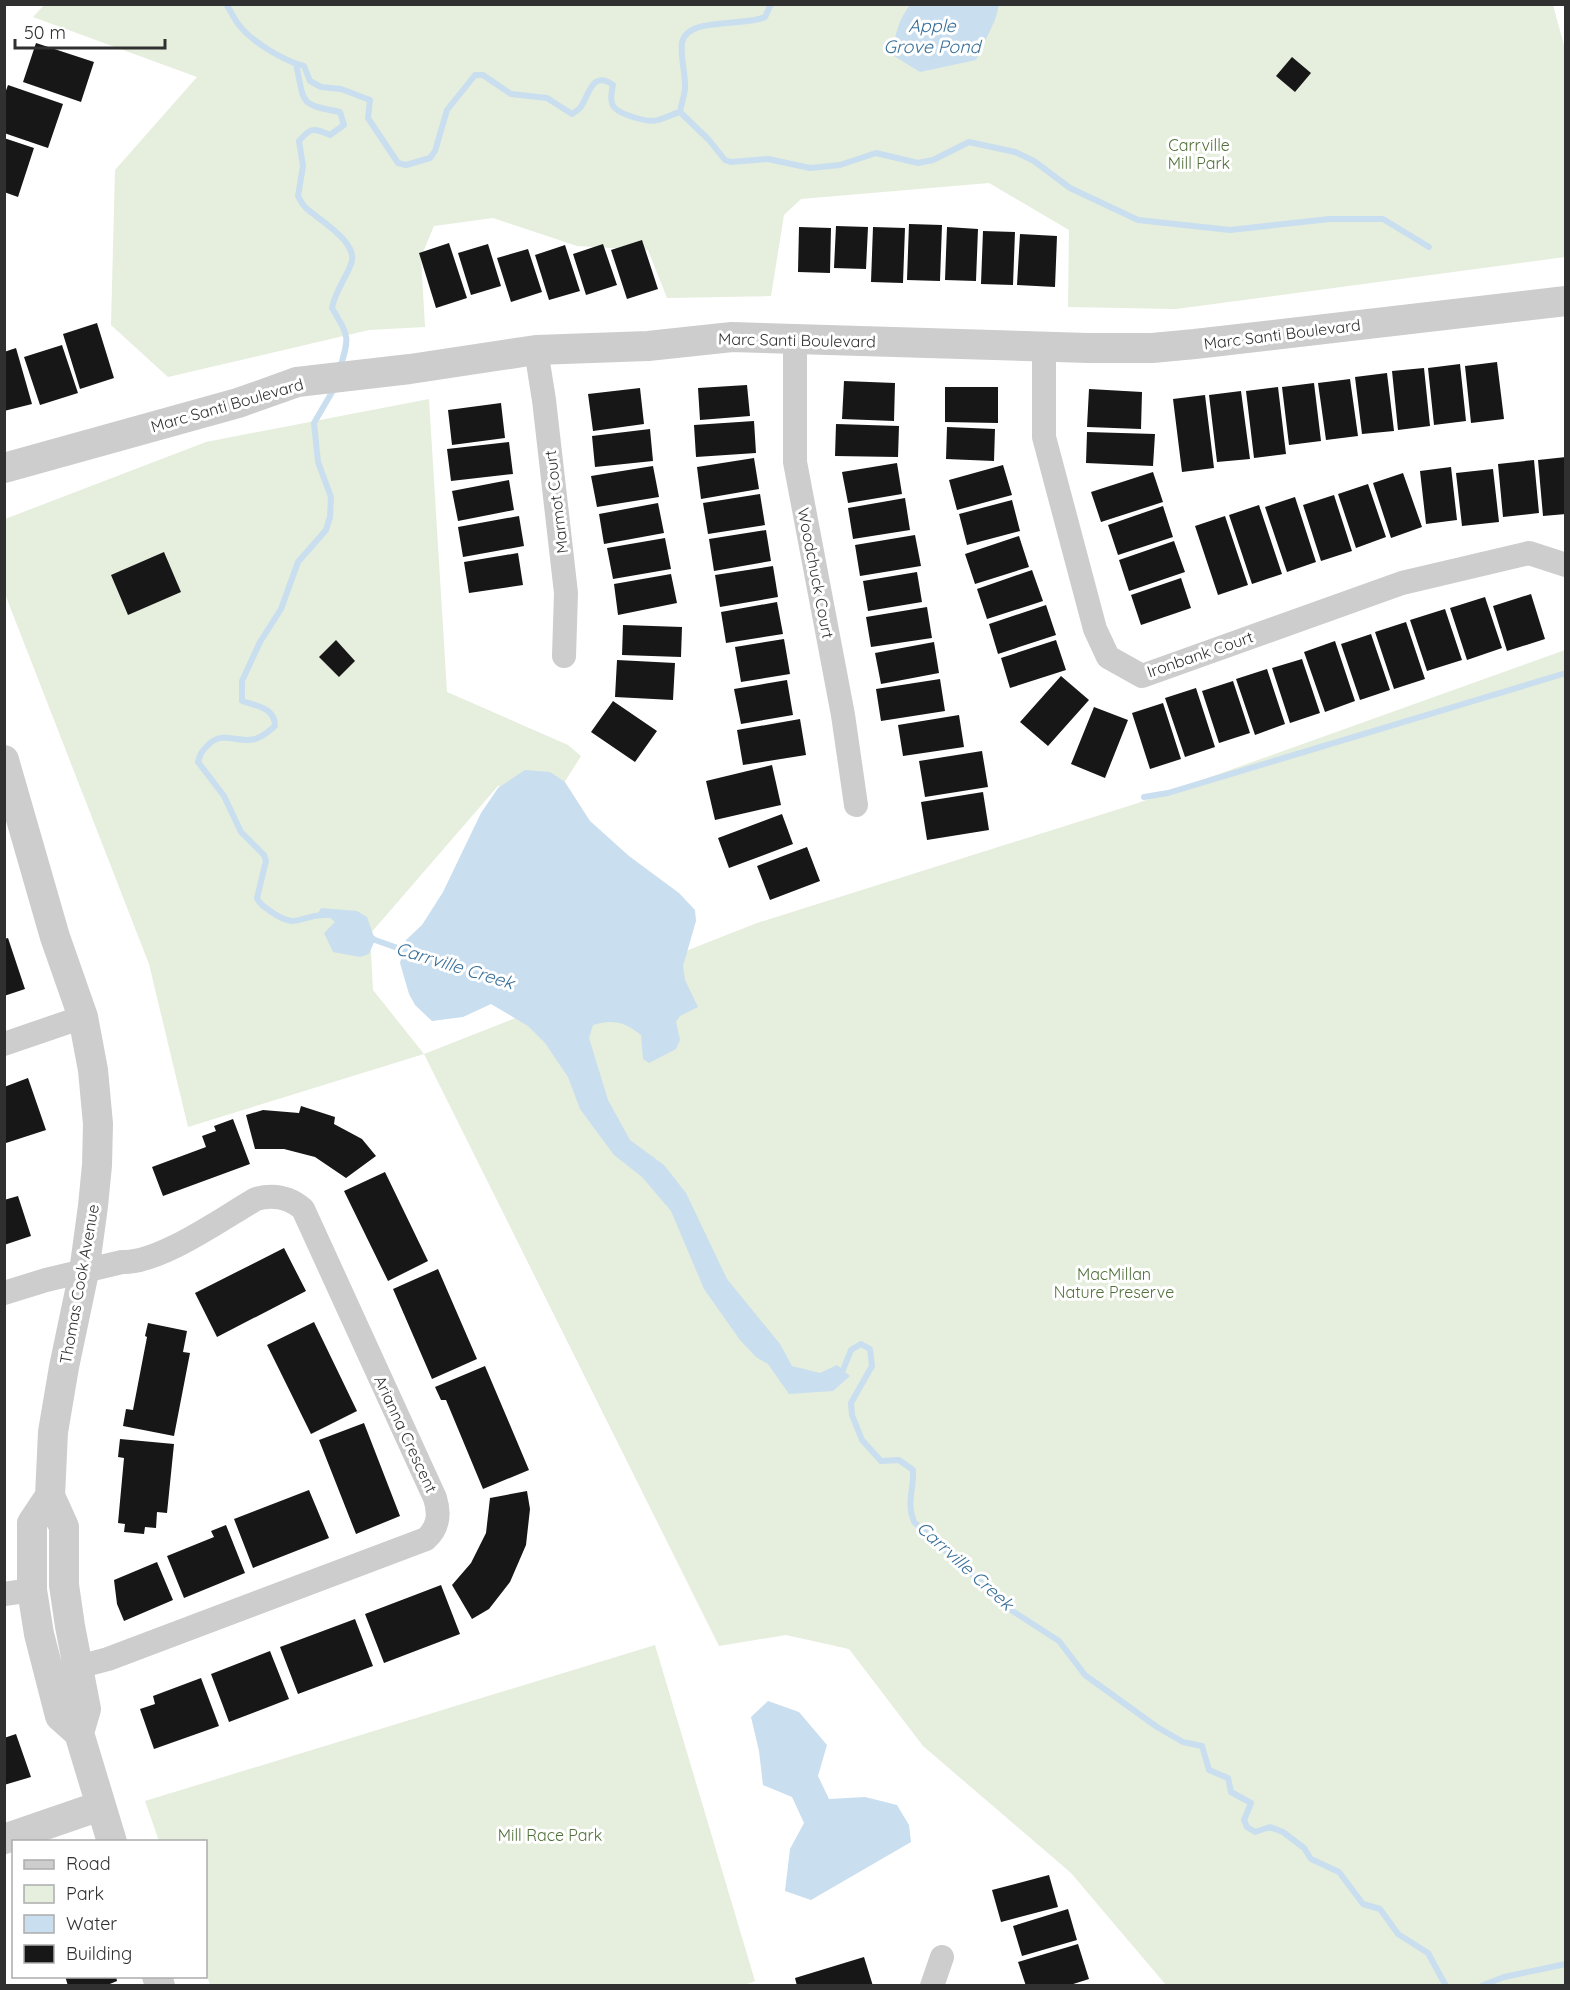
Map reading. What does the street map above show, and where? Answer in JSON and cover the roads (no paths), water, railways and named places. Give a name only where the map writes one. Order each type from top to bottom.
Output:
[{"type":"street","name":"Marc Santi Boulevard","points":[[4,468],[237,403],[297,382],[410,369],[536,350],[648,346],[732,337],[1044,347],[1152,348],[1195,345],[1566,301]]},
{"type":"street","name":"Woodchuck Court","points":[[795,338],[795,462],[843,715],[856,805]]},
{"type":"street","name":"Ironbank Court","points":[[1044,347],[1044,437],[1095,629],[1108,657],[1142,676],[1402,583],[1529,553],[1566,565]]},
{"type":"street","name":"Marmot Court","points":[[536,350],[544,400],[566,593],[564,656]]},
{"type":"street","name":"Thomas Cook Avenue","points":[[5,765],[55,937],[82,1017],[93,1070],[98,1124],[98,1166],[84,1272],[53,1432],[50,1496],[64,1527],[64,1585],[86,1710],[79,1733]]},
{"type":"street","points":[[4,1044],[82,1017]]},
{"type":"street","name":"Arianna Crescent","points":[[4,1293],[46,1280],[122,1262],[129,1263],[165,1252],[256,1199],[266,1196],[292,1200],[303,1209],[439,1510],[433,1532],[420,1541],[108,1659],[78,1667]]},
{"type":"street","name":"Thomas Cook Avenue","points":[[50,1496],[32,1523],[18,1592],[39,1634],[60,1716],[79,1733],[111,1840]]},
{"type":"street","points":[[4,1839],[100,1806]]},
{"type":"street","points":[[932,1986],[942,1957]]},
{"type":"water","name":"Apple Grove Pond","points":[[910,5],[999,5],[995,20],[976,60],[920,72],[894,56],[898,29]]},
{"type":"water","points":[[525,770],[550,772],[565,782],[590,821],[629,856],[679,893],[695,910],[696,921],[683,966],[685,980],[698,1007],[680,1016],[676,1022],[680,1040],[676,1049],[649,1063],[643,1059],[641,1035],[630,1027],[613,1022],[593,1025],[589,1038],[608,1100],[630,1140],[664,1165],[686,1193],[727,1279],[780,1344],[792,1366],[820,1373],[837,1365],[850,1376],[833,1391],[789,1394],[768,1364],[756,1357],[740,1340],[704,1289],[671,1211],[642,1177],[614,1155],[580,1109],[568,1077],[545,1043],[528,1026],[491,1004],[463,1017],[432,1021],[415,1005],[409,994],[400,963],[406,940],[422,925],[443,892],[481,813],[498,788]]},
{"type":"water","points":[[321,908],[357,911],[367,917],[375,940],[369,954],[360,957],[333,952],[324,933],[335,922],[327,915],[317,915]]},
{"type":"water","points":[[768,1701],[799,1712],[827,1745],[818,1776],[829,1799],[865,1797],[897,1805],[909,1825],[911,1842],[811,1900],[785,1891],[790,1849],[804,1823],[792,1797],[763,1785],[759,1751],[751,1717]]},
{"type":"waterway","points":[[226,4],[237,23],[252,38],[287,60],[304,66],[310,81],[321,87],[341,89],[370,100],[368,118],[398,163],[406,165],[430,158],[435,151],[447,110],[475,75],[483,75],[511,94],[547,98],[572,114],[580,108],[595,82],[600,80],[613,85],[612,103],[625,114],[653,121],[680,112]]},
{"type":"waterway","points":[[680,112],[685,89],[682,43],[686,35],[694,29],[705,26],[765,17],[771,4]]},
{"type":"waterway","name":"Carrville Creek","points":[[296,64],[306,100],[317,107],[340,112],[344,125],[330,135],[316,130],[310,131],[299,141],[303,166],[298,196],[306,208],[344,240],[352,256],[351,264],[335,296],[332,308],[346,337],[340,368]]},
{"type":"waterway","points":[[680,112],[709,140],[725,160],[731,162],[768,159],[810,168],[840,165],[876,153],[918,163],[933,160],[969,142],[1015,152],[1034,161],[1070,188],[1138,220],[1230,230],[1330,219],[1383,219],[1429,247]]},
{"type":"waterway","name":"Carrville Creek","points":[[329,915],[288,920],[270,911],[259,902],[257,898],[266,861],[264,855],[241,832],[224,796],[198,762],[202,751],[219,738],[255,739],[275,726],[269,711],[242,701],[242,681],[260,642],[281,609],[298,562],[326,530],[330,517],[331,497],[318,462],[314,423],[335,387]]},
{"type":"waterway","points":[[1144,797],[1168,793],[1566,673]]},
{"type":"waterway","name":"Carrville Creek","points":[[369,936],[409,952]]},
{"type":"waterway","name":"Carrville Creek","points":[[837,1373],[843,1370],[851,1350],[861,1344],[870,1349],[872,1366],[851,1403],[852,1415],[862,1440],[881,1461],[899,1460],[913,1470],[910,1502],[914,1522],[1011,1610],[1059,1641],[1085,1675],[1157,1727],[1183,1742],[1202,1746],[1209,1770],[1228,1778],[1231,1792],[1251,1803],[1244,1820],[1247,1827],[1255,1832],[1270,1827],[1283,1832],[1304,1848],[1311,1859],[1339,1872],[1363,1904],[1380,1909],[1398,1934],[1428,1953],[1446,1986]]},
{"type":"waterway","points":[[1481,1986],[1504,1977],[1566,1964]]},
{"type":"park label","name":"Carrville Mill Park","points":[[1199,154]]},
{"type":"park label","name":"MacMillan Nature Preserve","points":[[1114,1283]]},
{"type":"park label","name":"Mill Race Park","points":[[550,1835]]}]
